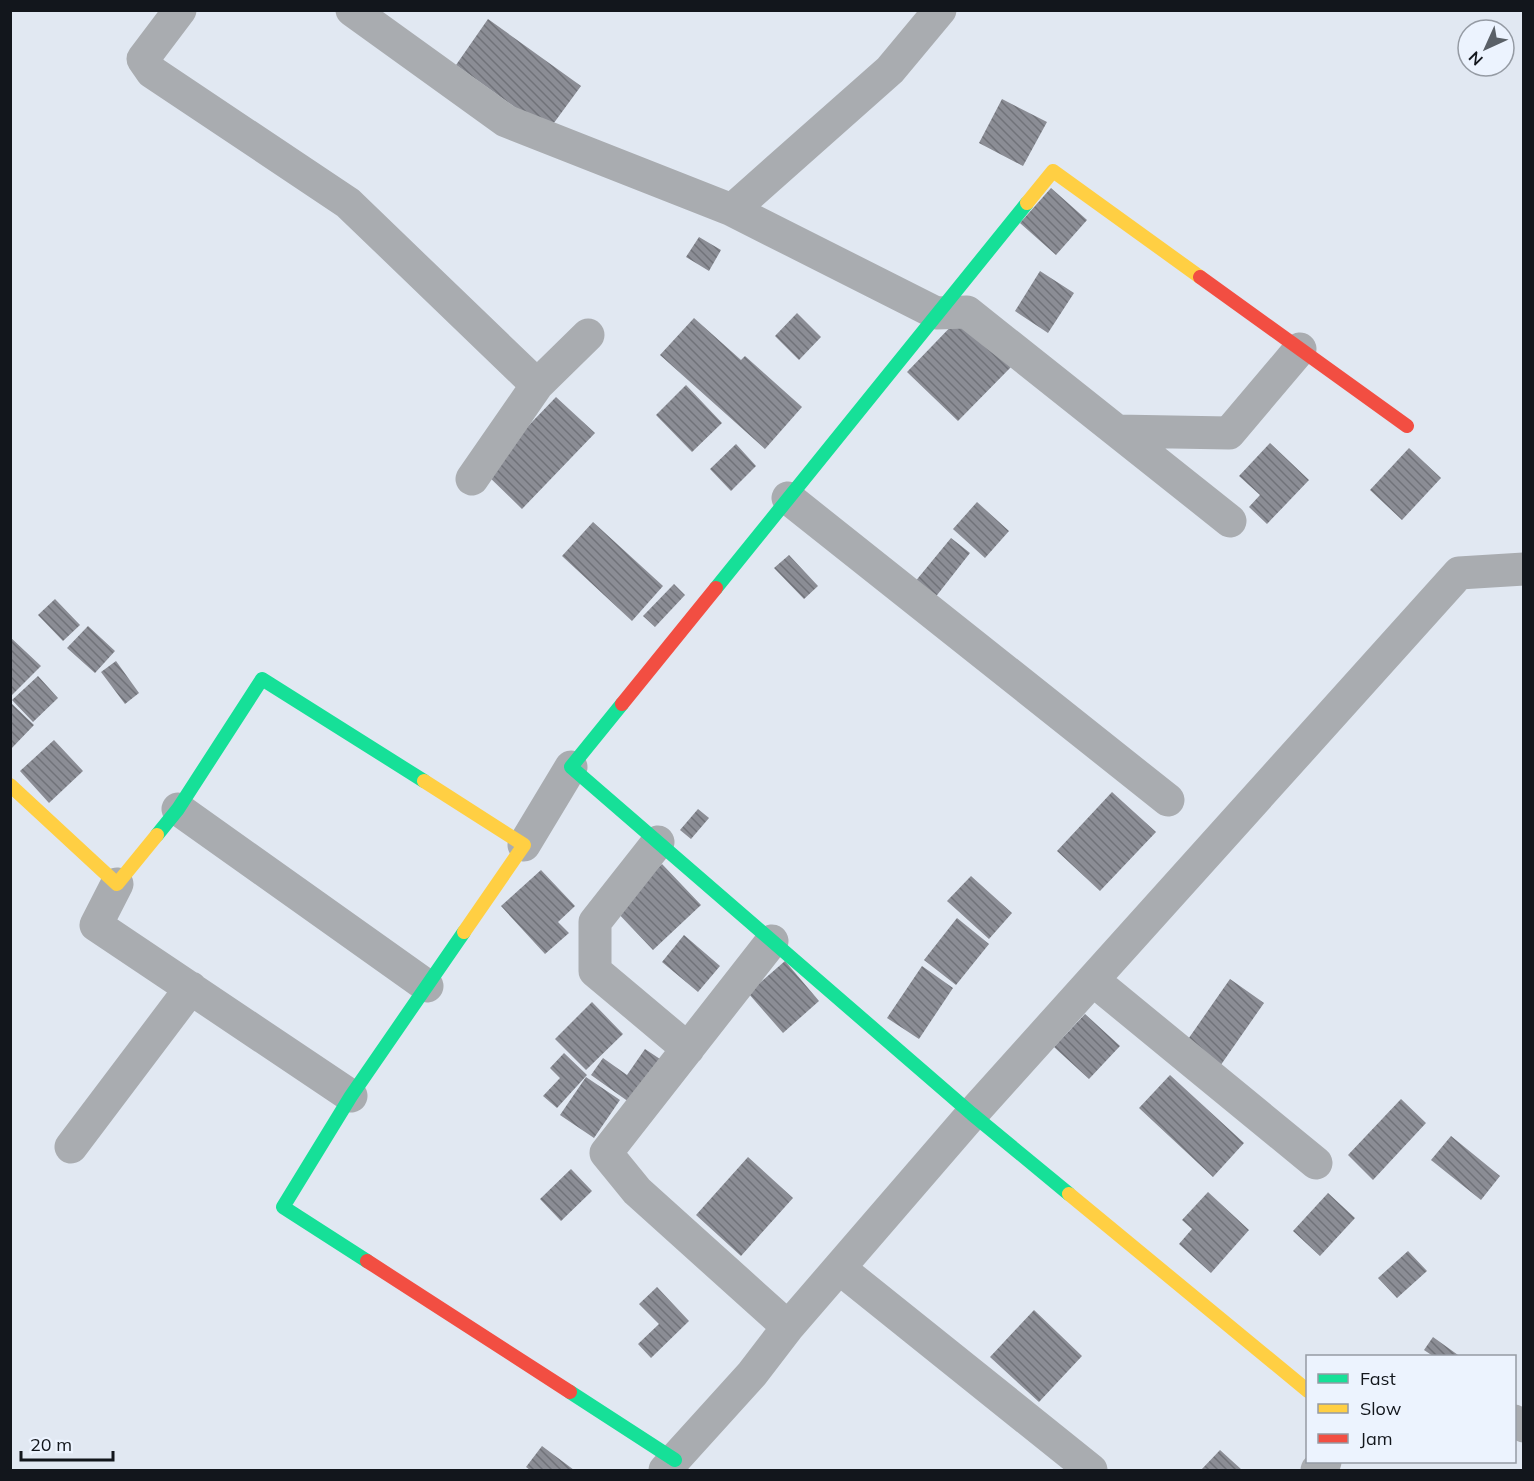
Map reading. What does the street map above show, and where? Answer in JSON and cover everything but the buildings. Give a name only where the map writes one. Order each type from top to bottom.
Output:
[{"type":"street","points":[[180,10],[142,59],[152,72],[348,203],[537,385]]},
{"type":"street","points":[[352,10],[506,121],[732,210],[936,313],[967,312],[1230,521]]},
{"type":"street","points":[[732,210],[890,70],[940,10]]},
{"type":"street","points":[[1407,426],[1053,171],[571,767],[524,845],[351,1096],[283,1207],[670,1465],[752,1374],[788,1327],[972,1114],[1459,573],[1524,569]]},
{"type":"street","points":[[472,479],[537,385],[588,335]]},
{"type":"street","points":[[1117,431],[1229,433],[1300,349]]},
{"type":"street","points":[[788,498],[1168,800]]},
{"type":"street","points":[[351,1096],[96,925],[117,884],[178,809],[262,679],[524,845]]},
{"type":"street","points":[[571,767],[972,1114],[1306,1389]]},
{"type":"street","points":[[10,785],[117,884]]},
{"type":"street","points":[[178,809],[426,986]]},
{"type":"street","points":[[658,842],[596,922],[595,970],[688,1049]]},
{"type":"street","points":[[772,941],[606,1153],[637,1191],[788,1327]]},
{"type":"street","points":[[1093,980],[1317,1163]]},
{"type":"street","points":[[71,1147],[191,988]]},
{"type":"street","points":[[839,1268],[1091,1470]]},
{"type":"traffic: fast","points":[[716,588],[1027,203]]},
{"type":"traffic: fast","points":[[157,835],[178,809],[262,679],[424,781]]},
{"type":"traffic: fast","points":[[622,704],[571,767],[972,1114],[1069,1194]]},
{"type":"traffic: fast","points":[[367,1261],[283,1207],[351,1096],[464,932]]},
{"type":"traffic: fast","points":[[570,1392],[675,1460]]},
{"type":"traffic: slow","points":[[1027,203],[1053,171],[1200,277]]},
{"type":"traffic: slow","points":[[424,781],[524,845],[464,932]]},
{"type":"traffic: slow","points":[[10,785],[117,884],[157,835]]},
{"type":"traffic: slow","points":[[1069,1194],[1306,1389]]},
{"type":"traffic: jam","points":[[1200,277],[1407,426]]},
{"type":"traffic: jam","points":[[622,704],[716,588]]},
{"type":"traffic: jam","points":[[367,1261],[570,1392]]}]
